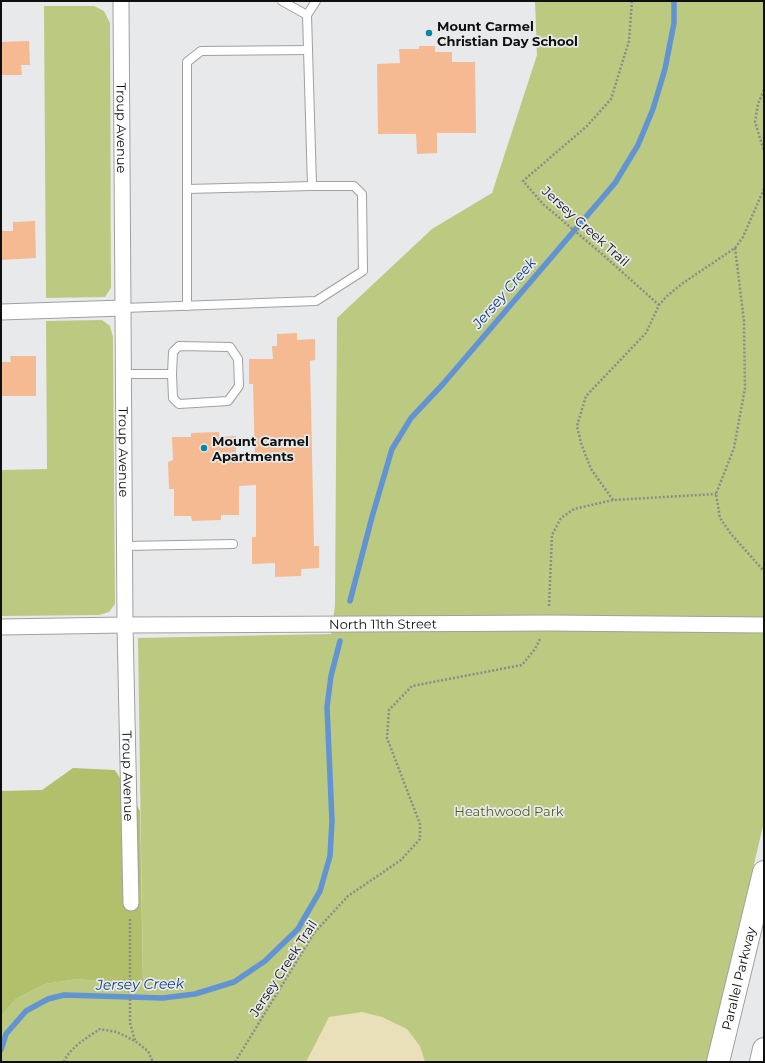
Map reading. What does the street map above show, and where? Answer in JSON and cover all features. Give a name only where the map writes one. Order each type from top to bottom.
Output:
[{"type":"main road","name":"Parallel Parkway","points":[[718,1062],[764,872]]},
{"type":"main road","points":[[761,1062],[764,1049]]},
{"type":"street","name":"Troup Avenue","points":[[121,1],[124,546],[131,903]]},
{"type":"street","points":[[1,312],[123,308]]},
{"type":"street","name":"North 11th Street","points":[[1,627],[548,623],[764,625]]},
{"type":"lane","points":[[282,1],[307,15]]},
{"type":"lane","points":[[312,186],[307,15],[316,1]]},
{"type":"lane","points":[[186,306],[187,62],[201,51],[308,50]]},
{"type":"lane","points":[[123,308],[316,302],[364,271],[362,194],[354,186],[187,189]]},
{"type":"lane","points":[[179,346],[230,347],[238,359],[239,386],[228,401],[179,404],[173,398],[172,374],[173,352],[179,346]]},
{"type":"lane","points":[[124,374],[172,374]]},
{"type":"lane","points":[[124,546],[233,544]]},
{"type":"path","name":"Jersey Creek Trail","points":[[632,1],[629,41],[611,99],[587,126],[523,181],[543,204],[659,305]]},
{"type":"path","points":[[764,90],[758,104],[755,122],[764,151]]},
{"type":"path","points":[[613,500],[591,469],[581,443],[577,426],[586,396],[646,333],[659,305],[667,296],[683,283],[735,248],[743,237],[764,189]]},
{"type":"path","points":[[735,248],[744,321],[745,388],[734,448],[716,494],[720,518],[731,534],[764,571]]},
{"type":"path","name":"Jersey Creek Trail","points":[[235,1062],[314,933],[348,896],[401,860],[420,839],[420,824],[387,738],[389,710],[412,686],[522,665],[535,649],[548,623],[552,535],[561,518],[574,509],[613,500],[716,494]]},
{"type":"path","points":[[131,903],[130,1023],[135,1042]]},
{"type":"path","points":[[64,1062],[66,1057],[83,1040],[100,1029],[117,1032],[135,1042],[148,1051],[153,1062]]},
{"type":"green space","name":"Heathwood Park","points":[[535,1],[764,1],[764,822],[707,1062],[1,1062],[1,1016],[16,999],[45,984],[77,979],[143,985],[138,638],[331,634],[335,606],[337,318],[432,229],[492,193],[537,55]]},
{"type":"green space","points":[[44,6],[94,6],[104,11],[110,23],[111,288],[105,297],[46,298]]},
{"type":"green space","points":[[102,320],[110,326],[113,337],[115,604],[109,612],[99,615],[1,616],[1,470],[47,469],[46,321]]},
{"type":"green space","points":[[73,768],[115,770],[140,811],[143,985],[77,979],[45,984],[16,999],[1,1016],[1,791],[42,790]]},
{"type":"sand","points":[[362,1012],[382,1017],[407,1029],[420,1046],[425,1062],[306,1062],[329,1017]]},
{"type":"building","points":[[29,41],[30,65],[21,65],[22,75],[1,75],[1,42]]},
{"type":"building","points":[[419,46],[435,46],[435,52],[452,52],[452,62],[475,62],[476,133],[437,133],[437,153],[417,154],[416,134],[378,134],[377,64],[400,63],[399,49],[419,49]]},
{"type":"building","points":[[35,221],[36,258],[1,260],[1,231],[13,231],[13,222]]},
{"type":"building","name":"Mount Carmel Apartments","points":[[297,333],[297,340],[315,339],[315,360],[310,361],[314,546],[319,546],[319,568],[301,569],[301,576],[275,577],[275,563],[252,564],[252,537],[256,537],[256,485],[239,486],[239,515],[221,515],[221,520],[192,521],[191,516],[174,516],[174,489],[169,489],[168,462],[173,460],[172,437],[191,437],[191,433],[219,432],[219,437],[236,436],[236,460],[255,459],[253,384],[249,384],[249,359],[273,359],[272,346],[277,346],[277,334]]},
{"type":"building","points":[[10,356],[36,356],[36,396],[1,396],[1,362],[11,362]]},
{"type":"waterway","name":"Jersey Creek","points":[[350,601],[392,449],[411,418],[443,384],[615,183],[638,145],[653,109],[665,69],[674,23],[674,1]]},
{"type":"waterway","name":"Jersey Creek","points":[[1,1050],[6,1034],[26,1011],[48,999],[64,995],[163,998],[195,994],[234,982],[265,961],[298,929],[320,891],[330,856],[332,821],[327,707],[331,676],[340,641]]},
{"type":"place","name":"Mount Carmel Christian Day School","points":[[429,33]]},
{"type":"place","name":"Mount Carmel Apartments","points":[[204,448]]}]
